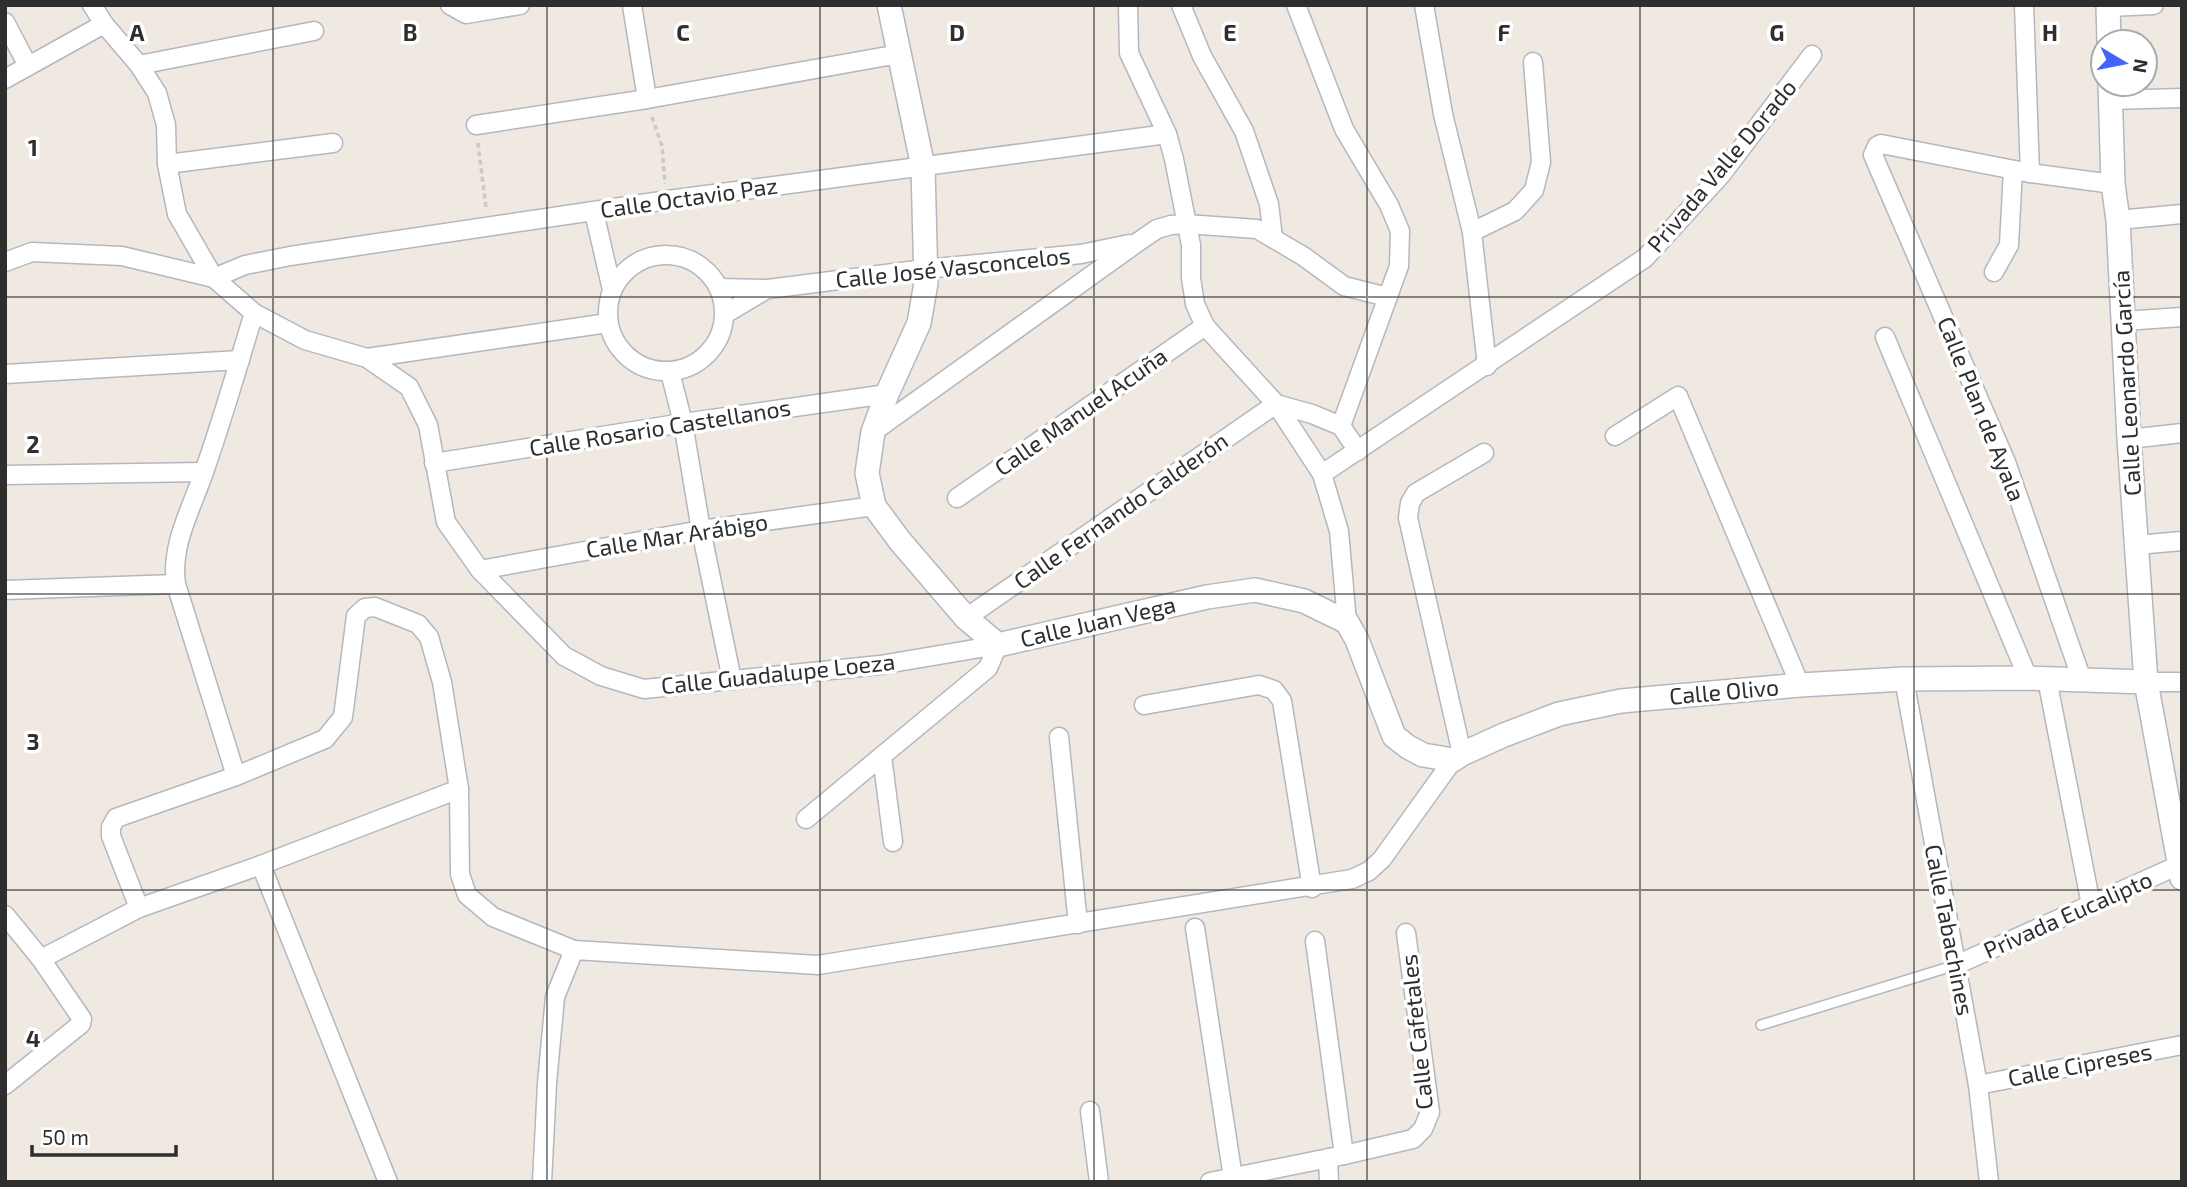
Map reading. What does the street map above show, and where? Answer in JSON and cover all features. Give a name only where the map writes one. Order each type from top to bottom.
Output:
[{"type":"street","points":[[92,5],[104,24],[139,65],[157,93],[166,125],[167,164],[177,214],[214,278]]},
{"type":"street","points":[[450,5],[466,14],[520,5]]},
{"type":"street","points":[[632,5],[647,99]]},
{"type":"street","name":"Calle Juan Vega","points":[[889,5],[923,167],[926,284],[919,323],[873,432],[867,473],[874,506],[966,618],[998,645],[1207,597],[1255,590],[1304,601],[1347,622]]},
{"type":"street","points":[[1128,5],[1129,53],[1167,134],[1191,245],[1191,278],[1195,304],[1205,326],[1276,404],[1322,474],[1339,531],[1347,622],[1357,640],[1394,736],[1423,755],[1457,757]]},
{"type":"street","points":[[1181,5],[1202,55],[1244,131],[1269,204],[1273,238]]},
{"type":"street","points":[[1296,5],[1345,129],[1390,205],[1400,231],[1399,266],[1340,426]]},
{"type":"street","points":[[1424,5],[1443,114],[1472,232],[1487,366]]},
{"type":"street","points":[[1994,272],[2009,245],[2021,172],[2024,5]]},
{"type":"street","points":[[2109,28],[2108,6],[2154,5]]},
{"type":"street","points":[[5,22],[28,66]]},
{"type":"street","points":[[5,79],[104,24]]},
{"type":"street","points":[[139,65],[314,31]]},
{"type":"street","points":[[476,125],[647,99],[899,54]]},
{"type":"street","name":"Privada Valle Dorado","points":[[1322,474],[1645,258],[1721,174],[1812,55]]},
{"type":"street","points":[[1472,232],[1515,211],[1534,190],[1541,162],[1532,62]]},
{"type":"street","points":[[2159,96],[2182,98]]},
{"type":"street","name":"Calle Leonardo García","points":[[2110,98],[2113,184],[2118,220],[2129,439],[2146,682],[2180,871]]},
{"type":"street","name":"Calle Octavio Paz","points":[[214,278],[245,265],[290,256],[668,200],[1167,134]]},
{"type":"street","points":[[167,164],[334,143]]},
{"type":"street","name":"Calle Plan de Ayala","points":[[2021,172],[1881,144],[1873,155],[2006,462],[2082,680]]},
{"type":"street","points":[[2021,172],[2113,184]]},
{"type":"street","points":[[594,212],[612,290],[608,323],[619,349],[642,367],[670,372],[697,363],[717,342],[725,314],[719,288],[697,262],[665,253],[633,264],[612,290]]},
{"type":"street","points":[[2118,220],[2182,214]]},
{"type":"street","points":[[873,432],[1157,229],[1186,223],[1257,229],[1344,286],[1387,297]]},
{"type":"street","name":"Calle José Vasconcelos","points":[[719,288],[768,289],[925,269],[1081,254],[1138,242]]},
{"type":"street","points":[[5,262],[32,252],[122,256],[214,278]]},
{"type":"street","name":"Calle Guadalupe Loeza","points":[[214,278],[254,313],[305,340],[367,358],[408,387],[428,425],[446,522],[481,570],[564,656],[601,676],[644,688],[880,665],[998,645]]},
{"type":"street","name":"Calle José Vasconcelos","points":[[725,314],[768,289]]},
{"type":"street","points":[[236,776],[173,567],[185,520],[204,472],[254,313]]},
{"type":"street","points":[[2124,321],[2182,317]]},
{"type":"street","points":[[367,358],[608,323]]},
{"type":"street","name":"Calle Manuel Acuña","points":[[957,498],[1205,326]]},
{"type":"street","points":[[1885,337],[2038,679],[2091,905]]},
{"type":"street","points":[[5,374],[240,360]]},
{"type":"street","points":[[670,372],[683,423],[732,680]]},
{"type":"street","name":"Calle Rosario Castellanos","points":[[434,463],[887,394]]},
{"type":"street","points":[[1615,436],[1678,396],[1800,685]]},
{"type":"street","points":[[1276,404],[1312,414],[1340,426],[1358,451]]},
{"type":"street","name":"Calle Fernando Calderón","points":[[966,618],[1276,404]]},
{"type":"street","points":[[2129,439],[2182,433]]},
{"type":"street","points":[[139,908],[111,836],[111,827],[116,818],[236,776],[325,739],[343,717],[356,616],[365,608],[375,607],[418,624],[429,637],[442,682],[459,789],[460,874],[467,895],[493,918],[574,950],[818,965],[1352,880],[1382,859],[1457,757],[1408,518],[1410,503],[1416,493],[1484,453]]},
{"type":"street","points":[[5,475],[204,472]]},
{"type":"street","name":"Calle Mar Arábigo","points":[[481,570],[702,530],[874,506]]},
{"type":"street","points":[[2137,545],[2182,541]]},
{"type":"street","points":[[5,590],[176,584]]},
{"type":"street","points":[[806,819],[988,668],[998,645]]},
{"type":"street","name":"Calle Olivo","points":[[1457,757],[1559,714],[1621,701],[1904,679],[2146,682]]},
{"type":"street","name":"Calle Tabachines","points":[[1904,679],[1978,1085],[1989,1182]]},
{"type":"street","points":[[2146,682],[2182,682]]},
{"type":"street","points":[[1144,705],[1259,685],[1274,690],[1282,701],[1312,888]]},
{"type":"street","points":[[1059,737],[1078,924]]},
{"type":"street","points":[[882,756],[893,842]]},
{"type":"street","points":[[41,960],[139,908],[261,865],[459,789]]},
{"type":"street","points":[[261,865],[388,1182]]},
{"type":"street","name":"Privada Eucalipto","points":[[1956,965],[2091,905],[2180,871]]},
{"type":"street","points":[[5,915],[41,960],[82,1019],[81,1024],[5,1085]]},
{"type":"street","points":[[1195,928],[1233,1178]]},
{"type":"street","name":"Calle Cafetales","points":[[1336,1157],[1413,1139],[1423,1129],[1430,1112],[1405,933]]},
{"type":"street","points":[[1315,941],[1336,1157],[1329,1182]]},
{"type":"street","points":[[542,1182],[555,997],[574,950]]},
{"type":"street","name":"Calle Cipreses","points":[[1978,1085],[2182,1045]]},
{"type":"street","points":[[1090,1111],[1099,1182]]},
{"type":"street","points":[[1210,1182],[1336,1157]]},
{"type":"lane","points":[[1761,1025],[1956,965]]},
{"type":"path","points":[[647,99],[662,146],[668,200]]},
{"type":"path","points":[[476,125],[488,228]]}]
